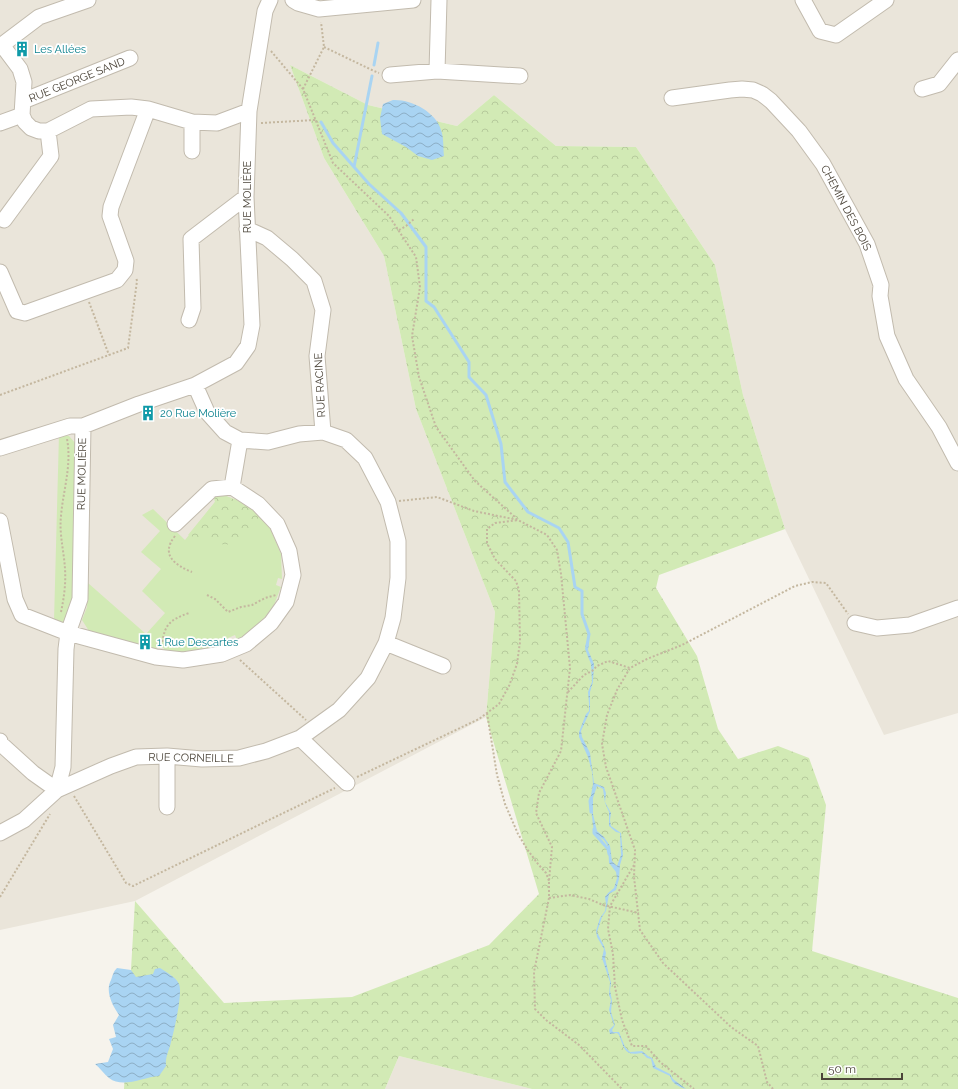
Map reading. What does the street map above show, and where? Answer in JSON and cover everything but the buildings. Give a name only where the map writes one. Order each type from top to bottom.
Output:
[{"type":"street","points":[[1,46],[39,17],[88,0]]},
{"type":"street","name":"RUE MOLIÈRE","points":[[63,788],[66,649],[63,631],[80,600],[83,426],[138,404],[195,385],[236,363],[248,346],[252,325],[246,197],[248,117],[266,11],[270,0]]},
{"type":"street","points":[[293,0],[319,9],[413,0]]},
{"type":"street","points":[[438,0],[438,71]]},
{"type":"street","points":[[803,0],[820,31],[836,35],[886,0]]},
{"type":"street","name":"RUE GEORGE SAND","points":[[1,46],[20,69],[24,82],[23,108],[25,122],[32,128],[39,131],[48,131]]},
{"type":"street","name":"RUE GEORGE SAND","points":[[23,108],[130,58]]},
{"type":"street","points":[[922,89],[940,84],[958,60]]},
{"type":"street","points":[[390,75],[438,71],[520,76]]},
{"type":"street","name":"CHEMIN DES BOIS","points":[[672,98],[730,90],[753,90],[762,94],[771,101],[799,131],[823,164],[867,244],[881,285],[880,296],[887,336],[906,379],[939,427],[958,463]]},
{"type":"street","points":[[4,220],[51,156],[48,131],[91,109],[131,107],[148,109],[192,122],[217,122],[248,117]]},
{"type":"street","points":[[0,123],[23,108]]},
{"type":"street","points":[[0,272],[17,311],[25,313],[117,280],[125,270],[126,261],[110,216],[111,208],[148,109]]},
{"type":"street","points":[[192,122],[192,151]]},
{"type":"street","points":[[188,320],[193,308],[191,239],[246,197]]},
{"type":"street","name":"RUE RACINE","points":[[247,229],[267,238],[292,259],[314,281],[323,310],[317,356],[323,432]]},
{"type":"street","name":"RUE CORNEILLE","points":[[63,788],[111,766],[136,757],[167,756],[202,759],[239,758],[266,751],[300,738],[339,710],[368,678],[386,643],[393,618],[398,578],[398,542],[388,502],[365,458],[346,440],[323,432],[299,434],[268,442],[240,440],[225,432],[207,412],[195,385]]},
{"type":"street","points":[[0,448],[70,426],[83,426]]},
{"type":"street","points":[[232,487],[240,440]]},
{"type":"street","points":[[0,521],[15,599],[22,615],[63,631],[156,657],[184,660],[222,654],[246,644],[271,623],[286,602],[293,575],[289,551],[277,524],[258,504],[232,487],[212,489],[175,524]]},
{"type":"street","points":[[855,623],[877,628],[910,625],[958,608]]},
{"type":"street","points":[[386,643],[443,666]]},
{"type":"street","points":[[300,738],[347,783]]},
{"type":"street","points":[[0,741],[0,743],[33,773],[63,788],[24,820],[0,833]]},
{"type":"street","points":[[167,756],[168,807]]},
{"type":"path","points":[[303,89],[324,47],[319,9]]},
{"type":"path","points":[[261,38],[303,89],[333,163],[390,216],[416,257],[420,287],[412,336],[419,377],[436,427],[475,481],[518,520],[547,535],[557,550],[561,574],[570,667],[561,751],[539,793],[536,813],[552,847],[549,898],[534,972],[535,1009],[546,1020],[579,1045],[622,1089]]},
{"type":"path","points":[[324,47],[374,71],[390,75]]},
{"type":"path","points":[[248,117],[315,120]]},
{"type":"path","points":[[399,230],[406,226],[414,218]]},
{"type":"path","points":[[0,396],[128,348],[138,281],[134,274],[125,270]]},
{"type":"path","points":[[86,291],[109,356]]},
{"type":"path","points":[[57,430],[67,439],[69,449],[61,517],[62,546],[65,569],[63,631]]},
{"type":"path","points":[[388,502],[437,497],[474,511],[518,520]]},
{"type":"path","points":[[63,788],[126,883],[133,886],[479,719],[498,704],[509,686],[517,664],[520,642],[519,590],[516,581],[495,559],[487,543],[487,529],[495,523],[518,520]]},
{"type":"path","points":[[175,524],[180,530],[171,541],[168,552],[172,561],[180,567],[192,572]]},
{"type":"path","points":[[773,1089],[767,1082],[758,1046],[731,1027],[663,963],[640,930],[634,877],[635,850],[606,768],[602,744],[606,715],[617,690],[630,668],[647,659],[682,645],[795,586],[812,582],[826,583],[855,623]]},
{"type":"path","points":[[207,596],[215,599],[228,612],[252,605],[275,595],[287,595]]},
{"type":"path","points":[[164,658],[161,645],[164,630],[171,620],[189,613]]},
{"type":"path","points":[[230,650],[314,728]]},
{"type":"path","points":[[568,692],[584,675],[592,671],[597,666],[608,662],[630,668]]},
{"type":"path","points":[[487,712],[496,775],[505,804],[521,839],[546,873],[549,881]]},
{"type":"path","points":[[0,897],[52,812]]},
{"type":"path","points":[[634,864],[610,906],[608,929],[613,954],[615,987],[622,1020],[632,1046],[646,1046],[660,1062],[694,1089]]},
{"type":"path","points":[[549,898],[570,895],[639,913]]},
{"type":"shaded area","points":[[0,0],[958,0],[958,713],[884,735],[785,529],[743,395],[715,265],[636,147],[556,146],[494,95],[457,126],[368,105],[290,65],[324,158],[384,256],[416,409],[495,612],[486,717],[135,901],[0,930]]},
{"type":"shaded area","points":[[399,1056],[532,1089],[385,1089]]},
{"type":"green space","points":[[290,65],[368,105],[457,126],[494,95],[556,146],[636,147],[715,265],[743,395],[785,529],[659,575],[656,588],[697,656],[718,729],[738,759],[778,746],[809,758],[826,805],[812,951],[958,998],[958,1089],[532,1089],[399,1056],[385,1089],[124,1089],[135,901],[224,1003],[352,997],[489,945],[539,894],[486,717],[495,612],[416,409],[384,256],[324,158]]},
{"type":"green space","points":[[59,434],[69,436],[76,444],[75,596],[66,623],[54,621]]},
{"type":"green space","points":[[223,495],[237,500],[253,510],[270,528],[281,554],[282,579],[278,578],[276,585],[281,587],[274,605],[255,628],[237,640],[235,635],[228,638],[230,643],[222,646],[197,651],[172,653],[163,653],[164,648],[158,646],[156,652],[89,631],[82,620],[87,607],[88,583],[146,634],[165,613],[142,591],[161,569],[141,552],[160,531],[142,515],[153,509],[185,540],[215,502],[214,496]]},
{"type":"green space","points":[[223,495],[242,504],[259,517],[240,545],[214,544],[188,535],[215,502],[214,496]]},
{"type":"water","points":[[393,100],[400,100],[415,104],[428,112],[434,118],[442,133],[444,156],[432,160],[418,156],[406,147],[382,134],[380,118],[383,104]]},
{"type":"water","points":[[586,643],[589,644],[588,650],[594,664],[593,682],[590,692],[590,711],[581,731],[582,737],[590,753],[594,783],[604,787],[606,793],[605,802],[611,813],[611,826],[621,833],[623,855],[616,890],[609,894],[606,911],[602,917],[597,932],[606,953],[605,958],[611,983],[610,990],[612,1001],[611,1012],[615,1025],[612,1030],[613,1032],[619,1032],[625,1047],[630,1052],[642,1051],[652,1058],[656,1067],[670,1074],[673,1079],[686,1089],[674,1083],[670,1076],[653,1068],[651,1059],[647,1058],[642,1053],[628,1053],[624,1048],[619,1035],[617,1033],[610,1034],[609,1030],[614,1025],[609,1010],[611,1000],[609,995],[610,982],[602,958],[604,949],[597,937],[596,931],[600,918],[605,911],[605,897],[614,888],[617,878],[616,872],[609,863],[608,846],[604,840],[594,833],[590,801],[593,784],[592,772],[588,757],[579,737],[579,732],[586,714],[589,711],[588,692],[592,682],[591,664],[585,649]],"holes":[[[597,786],[603,789],[605,803],[609,812],[609,826],[616,832],[620,833],[621,855],[617,866],[612,861],[610,846],[604,837],[597,831],[593,814],[593,798]]]},
{"type":"water","points":[[117,968],[131,970],[136,977],[153,974],[155,969],[160,968],[178,981],[180,995],[176,1021],[166,1066],[159,1076],[133,1082],[120,1082],[109,1078],[95,1064],[108,1062],[113,1049],[109,1039],[116,1037],[113,1025],[119,1015],[114,1007],[109,993],[109,984]]},
{"type":"waterway","points":[[374,65],[378,43]]},
{"type":"waterway","points":[[354,167],[372,76]]},
{"type":"waterway","points":[[321,122],[333,143],[369,184],[401,213],[426,247],[426,301],[434,307],[469,362],[469,377],[486,395],[501,444],[505,482],[528,512],[559,528],[568,542],[575,587],[582,591],[582,614],[589,634],[587,646]]},
{"type":"waterway","points":[[591,798],[591,812]]},
{"type":"waterway","points":[[594,829],[594,833],[608,849],[609,854]]},
{"type":"place","name":"Les Allées","points":[[22,49]]},
{"type":"place","name":"20 Rue Molière","points":[[148,413]]},
{"type":"place","name":"1 Rue Descartes","points":[[145,642]]}]
